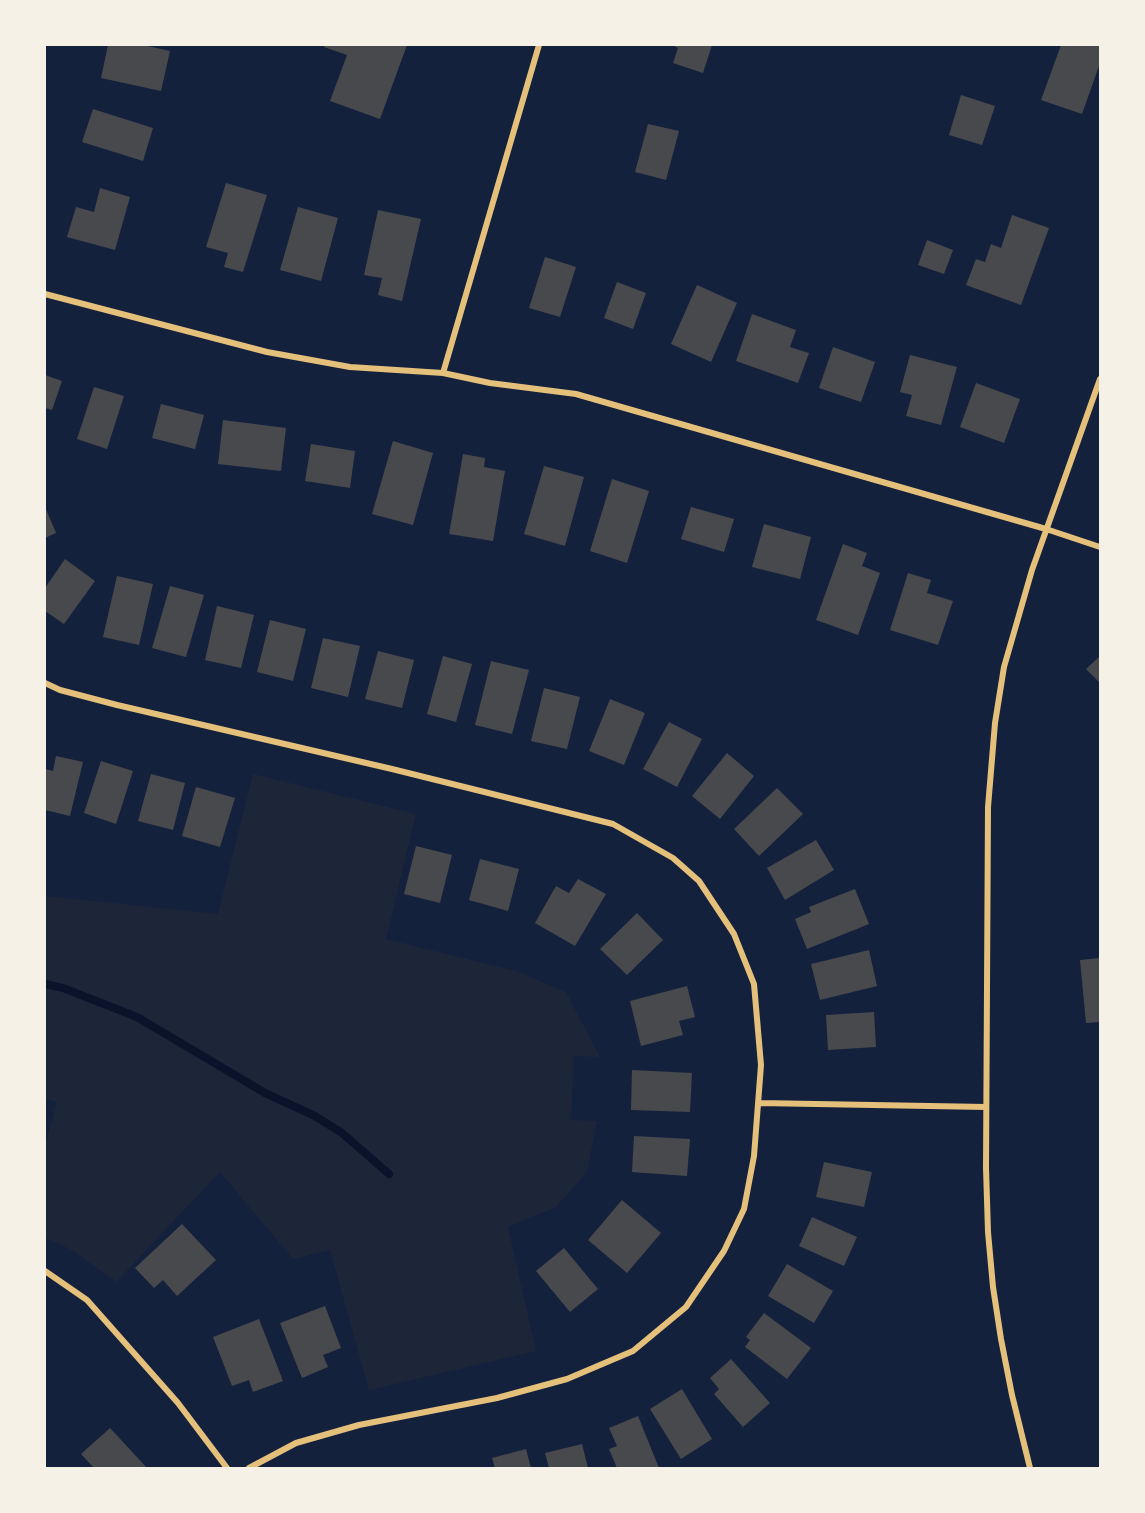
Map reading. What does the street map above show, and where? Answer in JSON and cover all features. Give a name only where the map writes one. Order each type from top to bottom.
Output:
[{"type":"street","points":[[444,373],[539,45]]},
{"type":"street","points":[[45,294],[267,352],[350,367],[444,373],[490,383],[576,394],[1046,529],[1100,547]]},
{"type":"street","points":[[1030,1468],[1000,1339],[988,1232],[986,1107],[988,807],[995,723],[1004,667],[1032,570],[1100,379]]},
{"type":"street","points":[[45,683],[60,690],[117,705],[381,767],[613,825],[673,858],[699,881],[734,934],[754,984],[761,1058],[754,1156],[744,1209],[724,1251],[686,1307],[633,1351],[567,1379],[497,1398],[359,1425],[296,1443],[249,1468]]},
{"type":"street","points":[[759,1103],[986,1107]]},
{"type":"street","points":[[45,1270],[87,1300],[178,1403],[227,1468]]},
{"type":"shaded area","points":[[253,774],[416,814],[386,939],[516,971],[566,992],[600,1057],[574,1056],[571,1120],[597,1121],[587,1172],[556,1207],[508,1227],[536,1351],[369,1390],[330,1250],[293,1259],[220,1172],[116,1282],[72,1250],[45,1238],[45,1146],[57,1102],[45,1099],[45,896],[218,914]]},
{"type":"building","points":[[108,45],[143,45],[170,51],[161,91],[101,78]]},
{"type":"building","points":[[325,45],[407,45],[380,119],[330,101],[347,55],[324,47]]},
{"type":"building","points":[[672,45],[712,45],[703,73],[673,63],[678,48]]},
{"type":"building","points":[[1061,45],[1100,45],[1100,63],[1082,114],[1041,100]]},
{"type":"building","points":[[961,95],[995,106],[982,145],[949,135]]},
{"type":"building","points":[[93,109],[153,128],[143,161],[82,142]]},
{"type":"building","points":[[648,124],[679,131],[666,180],[635,172]]},
{"type":"building","points":[[226,183],[267,195],[243,272],[224,267],[228,253],[206,247]]},
{"type":"building","points":[[100,188],[130,197],[115,250],[67,237],[76,207],[94,212]]},
{"type":"building","points":[[298,207],[338,218],[321,281],[280,270]]},
{"type":"building","points":[[378,210],[421,219],[402,301],[378,295],[382,278],[364,275]]},
{"type":"building","points":[[1012,215],[1049,228],[1021,305],[966,285],[976,259],[985,262],[991,244],[1001,248]]},
{"type":"building","points":[[927,240],[953,250],[944,274],[918,265]]},
{"type":"building","points":[[545,257],[576,267],[560,317],[529,308]]},
{"type":"building","points":[[617,282],[646,293],[633,329],[604,318]]},
{"type":"building","points":[[697,285],[737,303],[711,362],[671,344]]},
{"type":"building","points":[[752,314],[796,330],[790,347],[809,353],[798,383],[736,361]]},
{"type":"building","points":[[833,347],[875,362],[861,402],[819,388]]},
{"type":"building","points":[[910,355],[957,367],[941,425],[906,416],[912,395],[900,392]]},
{"type":"building","points":[[45,375],[62,381],[52,410],[45,408]]},
{"type":"building","points":[[976,383],[1020,399],[1004,443],[960,427]]},
{"type":"building","points":[[94,387],[124,396],[107,449],[77,439]]},
{"type":"building","points":[[161,404],[204,415],[195,449],[152,438]]},
{"type":"building","points":[[223,420],[286,428],[281,471],[218,464]]},
{"type":"building","points":[[393,441],[433,453],[413,525],[372,514]]},
{"type":"building","points":[[311,444],[355,451],[350,488],[305,481]]},
{"type":"building","points":[[463,454],[485,458],[484,467],[505,471],[493,541],[449,534]]},
{"type":"building","points":[[544,466],[584,477],[565,546],[524,534]]},
{"type":"building","points":[[612,479],[649,491],[627,563],[590,551]]},
{"type":"building","points":[[45,507],[56,533],[45,538]]},
{"type":"building","points":[[691,507],[734,519],[724,552],[681,539]]},
{"type":"building","points":[[764,524],[811,537],[800,579],[752,567]]},
{"type":"building","points":[[843,544],[867,553],[862,566],[880,573],[858,635],[816,620]]},
{"type":"building","points":[[65,559],[95,581],[64,624],[45,611],[45,588]]},
{"type":"building","points":[[908,573],[931,580],[927,593],[953,601],[938,645],[890,630]]},
{"type":"building","points":[[117,576],[153,584],[139,645],[103,637]]},
{"type":"building","points":[[170,586],[204,595],[186,657],[152,648]]},
{"type":"building","points":[[217,606],[254,615],[241,668],[205,660]]},
{"type":"building","points":[[270,620],[306,629],[293,681],[257,672]]},
{"type":"building","points":[[323,638],[360,646],[348,697],[311,688]]},
{"type":"building","points":[[378,651],[414,660],[402,708],[365,699]]},
{"type":"building","points":[[443,656],[472,664],[456,722],[427,714]]},
{"type":"building","points":[[1100,656],[1100,683],[1086,669]]},
{"type":"building","points":[[491,661],[529,670],[512,734],[475,725]]},
{"type":"building","points":[[544,688],[580,697],[567,749],[531,741]]},
{"type":"building","points":[[610,699],[645,713],[624,765],[589,751]]},
{"type":"building","points":[[669,722],[702,739],[677,787],[643,769]]},
{"type":"building","points":[[727,753],[754,776],[720,819],[692,796]]},
{"type":"building","points":[[56,756],[83,762],[70,816],[45,810],[45,769],[53,771]]},
{"type":"building","points":[[101,761],[133,771],[116,824],[84,813]]},
{"type":"building","points":[[151,774],[185,783],[173,830],[138,821]]},
{"type":"building","points":[[196,787],[235,798],[220,847],[182,836]]},
{"type":"building","points":[[777,788],[803,814],[759,856],[734,829]]},
{"type":"building","points":[[816,840],[834,870],[785,900],[767,868]]},
{"type":"building","points":[[416,846],[452,855],[440,903],[404,894]]},
{"type":"building","points":[[480,859],[519,869],[508,911],[469,900]]},
{"type":"building","points":[[578,879],[606,894],[575,946],[535,923],[556,886],[569,893]]},
{"type":"building","points":[[855,889],[869,924],[807,949],[795,919],[811,912],[809,907]]},
{"type":"building","points":[[637,913],[663,940],[627,975],[600,949]]},
{"type":"building","points":[[869,950],[877,986],[820,1000],[811,964]]},
{"type":"building","points":[[1100,958],[1100,1022],[1086,1023],[1080,960]]},
{"type":"building","points":[[687,986],[695,1017],[679,1021],[683,1035],[641,1046],[630,1001]]},
{"type":"building","points":[[874,1012],[876,1047],[828,1050],[826,1015]]},
{"type":"building","points":[[632,1070],[692,1073],[690,1112],[631,1110]]},
{"type":"building","points":[[634,1136],[690,1139],[687,1176],[632,1172]]},
{"type":"building","points":[[824,1162],[872,1172],[864,1207],[816,1197]]},
{"type":"building","points":[[622,1200],[661,1233],[627,1273],[588,1240]]},
{"type":"building","points":[[812,1217],[857,1237],[844,1266],[799,1246]]},
{"type":"building","points":[[182,1224],[216,1260],[177,1296],[163,1280],[154,1288],[135,1268]]},
{"type":"building","points":[[564,1248],[598,1289],[570,1312],[536,1271]]},
{"type":"building","points":[[787,1264],[833,1291],[814,1323],[768,1296]]},
{"type":"building","points":[[325,1306],[341,1348],[323,1355],[328,1367],[302,1378],[280,1323]]},
{"type":"building","points":[[764,1313],[811,1348],[787,1379],[745,1347],[750,1340],[746,1337]]},
{"type":"building","points":[[259,1319],[283,1381],[253,1392],[249,1380],[232,1386],[213,1337]]},
{"type":"building","points":[[731,1359],[770,1403],[743,1427],[714,1394],[719,1389],[710,1378]]},
{"type":"building","points":[[682,1389],[712,1439],[681,1459],[650,1409]]},
{"type":"building","points":[[638,1416],[659,1468],[617,1468],[609,1449],[617,1446],[609,1428]]},
{"type":"building","points":[[110,1428],[147,1468],[94,1468],[81,1454]]},
{"type":"building","points":[[582,1444],[588,1468],[549,1468],[545,1453]]},
{"type":"building","points":[[526,1449],[531,1468],[495,1468],[492,1458]]},
{"type":"waterway","points":[[45,984],[63,988],[137,1017],[265,1093],[315,1116],[342,1133],[389,1174]]}]
